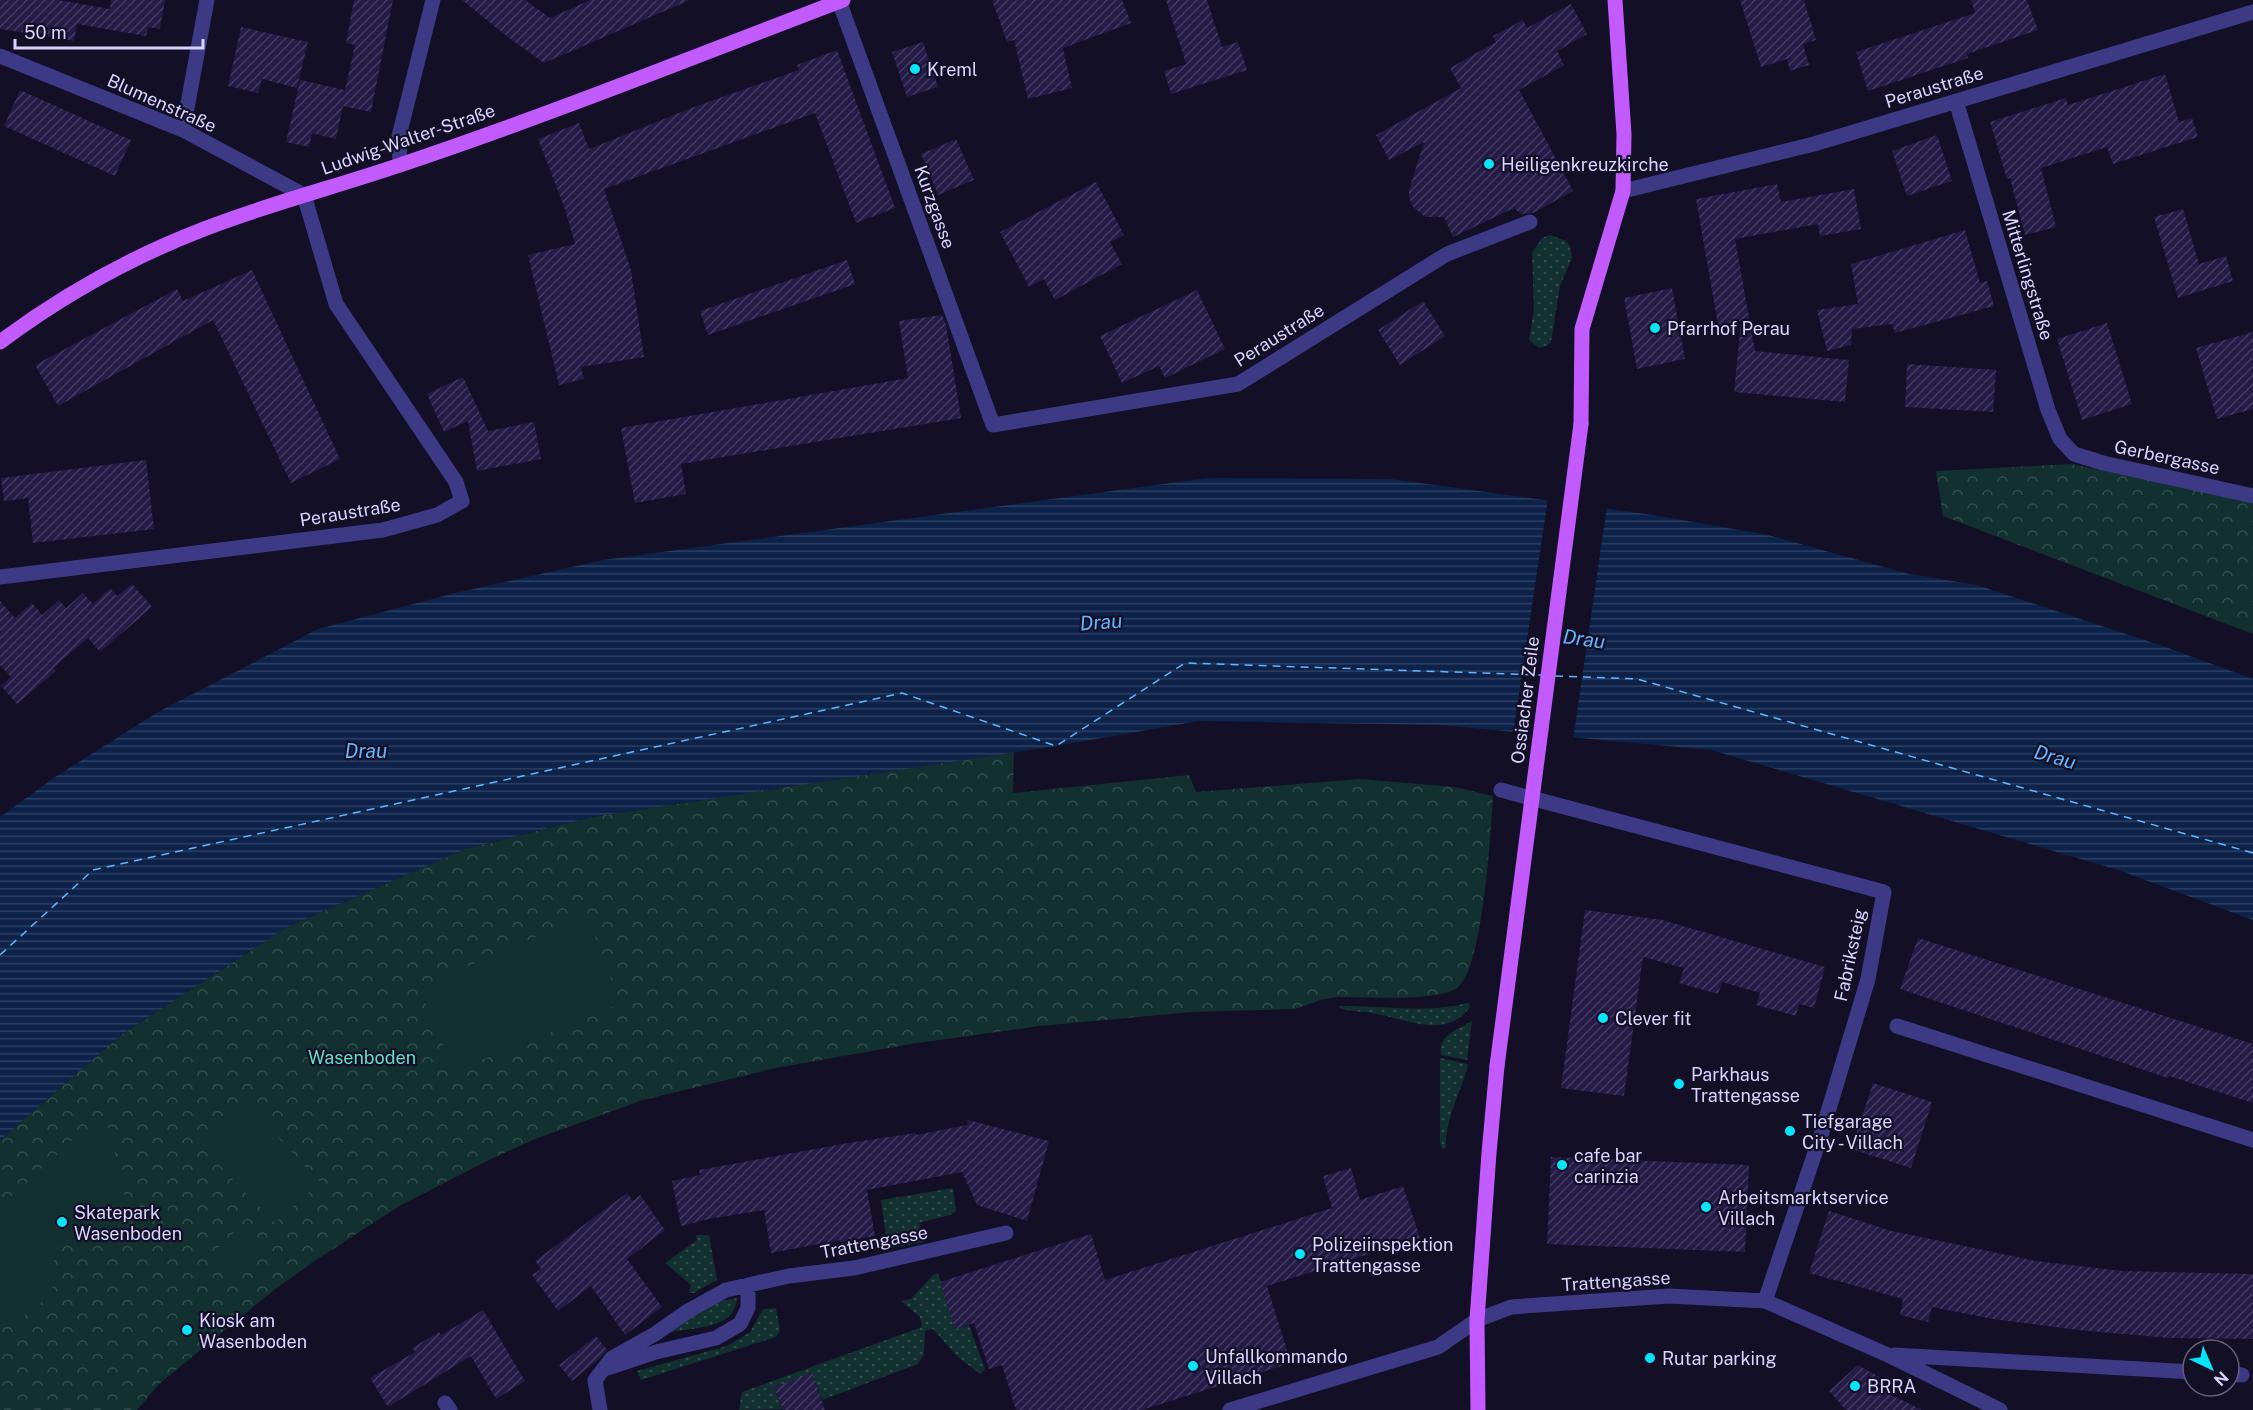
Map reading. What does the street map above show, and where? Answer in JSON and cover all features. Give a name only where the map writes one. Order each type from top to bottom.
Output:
[{"type":"main road","name":"Ossiacher Zeile","points":[[1478,1410],[1477,1320],[1497,1066],[1581,424],[1582,329],[1623,190],[1624,134],[1615,0]]},
{"type":"main road","name":"Ludwig-Walter-Straße","points":[[0,342],[41,311],[112,270],[204,229],[400,165],[841,1]]},
{"type":"street","points":[[183,130],[207,0]]},
{"type":"street","points":[[400,165],[399,136],[433,0]]},
{"type":"street","name":"Kurzgasse","points":[[841,1],[993,425]]},
{"type":"street","name":"Peraustraße","points":[[1623,190],[1814,144],[2253,12]]},
{"type":"street","name":"Blumenstraße","points":[[0,56],[183,130],[304,195]]},
{"type":"street","name":"Mitterlingstraße","points":[[1956,101],[2048,410],[2060,438],[2074,454]]},
{"type":"street","name":"Peraustraße","points":[[0,577],[383,530],[437,515],[462,501],[456,482],[336,304],[304,195]]},
{"type":"street","name":"Peraustraße","points":[[993,425],[1238,384],[1447,254],[1530,222]]},
{"type":"street","name":"Gerbergasse","points":[[2074,454],[2103,463],[2253,496]]},
{"type":"street","name":"Fabriksteig","points":[[1501,790],[1884,892],[1868,979],[1822,1132],[1765,1301]]},
{"type":"street","points":[[1897,1026],[2253,1140]]},
{"type":"street","name":"Trattengasse","points":[[602,1370],[612,1358],[726,1290],[789,1276],[854,1268],[1006,1233]]},
{"type":"street","points":[[600,1410],[595,1380],[602,1370],[656,1352],[716,1338],[740,1324],[748,1308],[748,1286]]},
{"type":"street","name":"Trattengasse","points":[[1230,1410],[1438,1347],[1477,1320],[1511,1307],[1669,1296],[1765,1301],[1888,1355],[2000,1410]]},
{"type":"street","points":[[1888,1355],[2181,1371]]},
{"type":"green space","points":[[1550,235],[1566,241],[1570,246],[1572,257],[1560,286],[1551,342],[1539,348],[1529,340],[1534,309],[1532,253],[1542,238]]},
{"type":"green space","points":[[2071,464],[2253,500],[2253,634],[1943,516],[1936,471]]},
{"type":"green space","name":"Wasenboden","points":[[1014,752],[1013,793],[1189,775],[1196,792],[1360,779],[1455,787],[1493,796],[1484,898],[1473,955],[1466,976],[1457,988],[1417,997],[1338,997],[1324,999],[1295,1009],[1192,1012],[1039,1026],[911,1044],[776,1068],[643,1100],[538,1138],[495,1157],[401,1205],[274,1290],[159,1384],[137,1410],[0,1410],[0,1140],[121,1035],[287,927],[465,849],[592,817]]},
{"type":"green space","points":[[587,915],[620,1004],[454,1071],[419,987]]},
{"type":"green space","points":[[1469,1003],[1470,1007],[1460,1017],[1450,1023],[1438,1025],[1413,1023],[1339,1008],[1340,1006],[1356,1006],[1436,1008]]},
{"type":"green space","points":[[1472,1021],[1467,1060],[1441,1055],[1445,1038]]},
{"type":"green space","points":[[1440,1058],[1468,1064],[1448,1125],[1444,1149],[1440,1141]]},
{"type":"green space","points":[[245,1103],[320,1182],[275,1223],[200,1145]]},
{"type":"green space","name":"Skatepark Wasenboden","points":[[109,1128],[129,1216],[120,1229],[55,1243],[52,1294],[13,1324],[0,1311],[0,1207],[78,1135]]},
{"type":"green space","points":[[953,1188],[956,1211],[950,1215],[919,1223],[925,1242],[879,1250],[878,1245],[885,1243],[886,1236],[881,1200]]},
{"type":"green space","points":[[240,1227],[265,1254],[236,1282],[210,1255]]},
{"type":"green space","points":[[696,1235],[709,1235],[717,1280],[694,1293],[689,1293],[691,1285],[665,1263],[697,1240]]},
{"type":"green space","points":[[938,1273],[955,1329],[969,1325],[985,1369],[980,1374],[958,1357],[933,1329],[925,1331],[924,1354],[918,1364],[822,1400],[812,1374],[774,1387],[782,1409],[739,1410],[742,1392],[922,1327],[920,1317],[901,1301],[911,1299],[933,1275]]},
{"type":"green space","points":[[737,1298],[735,1308],[721,1321],[701,1328],[670,1332],[714,1302]]},
{"type":"green space","points":[[776,1308],[780,1331],[776,1337],[641,1380],[637,1371],[727,1346],[750,1332],[763,1309]]},
{"type":"water","name":"Drau","points":[[1207,478],[1391,479],[1653,515],[1768,535],[1909,574],[1977,585],[2160,645],[2253,679],[2253,920],[2118,870],[1711,750],[1440,725],[1199,721],[1056,746],[592,817],[465,849],[287,927],[121,1035],[0,1140],[0,817],[55,777],[158,712],[318,629],[455,593],[603,560]]},
{"type":"pier","points":[[1548,498],[1607,506],[1573,740],[1513,735]]},
{"type":"building","points":[[0,0],[58,0],[110,9],[111,0],[165,0],[160,29],[148,27],[146,36],[77,24],[74,41],[0,29]]},
{"type":"building","points":[[354,0],[393,0],[371,112],[343,106],[336,139],[312,133],[309,147],[286,142],[300,80],[345,90],[355,45],[346,43]]},
{"type":"building","points":[[462,0],[525,0],[550,18],[590,0],[690,0],[544,63]]},
{"type":"building","points":[[992,0],[1122,0],[1131,23],[1063,48],[1072,88],[1028,99],[1014,40],[1007,42]]},
{"type":"building","points":[[1166,0],[1207,0],[1222,47],[1238,42],[1247,70],[1171,94],[1164,71],[1186,64]]},
{"type":"building","points":[[1740,0],[1804,0],[1816,40],[1803,44],[1809,65],[1790,71],[1787,59],[1761,67]]},
{"type":"building","points":[[1971,0],[2027,0],[2038,30],[1967,54],[1968,58],[1868,91],[1856,52],[1975,13]]},
{"type":"building","points":[[1571,4],[1587,34],[1557,51],[1564,65],[1519,90],[1573,191],[1533,213],[1521,214],[1514,208],[1453,237],[1444,217],[1425,217],[1413,207],[1409,198],[1409,190],[1424,142],[1389,160],[1376,135],[1461,88],[1450,68],[1496,42],[1493,36],[1523,20],[1527,28]]},
{"type":"building","points":[[241,27],[308,42],[297,88],[262,79],[258,93],[228,86]]},
{"type":"building","name":"Kreml","points":[[923,42],[938,87],[907,97],[892,52]]},
{"type":"building","points":[[837,50],[895,208],[856,223],[815,113],[604,189],[631,270],[644,357],[581,367],[584,379],[559,385],[528,255],[575,244],[565,209],[538,139],[579,123],[589,149],[694,107],[799,70],[797,65]]},
{"type":"building","points":[[2165,74],[2179,122],[2192,118],[2198,137],[2113,164],[2107,147],[2041,168],[2056,227],[2025,235],[2010,178],[2007,179],[1990,122],[2066,98],[2068,105]]},
{"type":"building","points":[[20,90],[131,140],[115,176],[4,126]]},
{"type":"building","points":[[1937,135],[1952,181],[1907,196],[1892,151]]},
{"type":"building","points":[[956,139],[974,180],[938,195],[921,154]]},
{"type":"building","points":[[1096,182],[1124,235],[1110,242],[1122,264],[1055,300],[1044,279],[1029,287],[1000,232]]},
{"type":"building","points":[[1777,184],[1781,202],[1854,189],[1861,229],[1820,236],[1818,224],[1735,239],[1755,351],[1849,360],[1845,402],[1734,392],[1741,321],[1718,325],[1696,199]]},
{"type":"building","points":[[2183,209],[2199,264],[2226,256],[2233,281],[2178,298],[2154,217]]},
{"type":"building","points":[[1965,230],[1980,283],[1987,281],[1994,306],[1895,333],[1892,324],[1852,329],[1851,345],[1827,351],[1817,310],[1858,304],[1851,264]]},
{"type":"building","points":[[847,260],[855,284],[708,335],[700,311]]},
{"type":"building","points":[[252,270],[340,459],[291,483],[213,320],[58,406],[35,365],[177,289],[183,301]]},
{"type":"building","name":"Pfarrhof Perau","points":[[1672,288],[1685,359],[1637,369],[1624,298]]},
{"type":"building","points":[[1197,290],[1225,349],[1165,378],[1159,366],[1122,383],[1100,336]]},
{"type":"building","points":[[1423,301],[1445,336],[1400,365],[1378,330]]},
{"type":"building","points":[[942,315],[946,325],[961,418],[681,464],[686,494],[635,503],[621,428],[908,378],[899,321]]},
{"type":"building","points":[[2107,323],[2132,404],[2082,420],[2057,339]]},
{"type":"building","points":[[2253,332],[2253,409],[2217,419],[2196,348]]},
{"type":"building","points":[[1907,364],[1996,370],[1993,412],[1905,407]]},
{"type":"building","points":[[463,377],[488,431],[534,422],[541,459],[477,471],[468,421],[444,432],[427,394]]},
{"type":"building","points":[[146,460],[154,529],[33,543],[28,498],[4,501],[1,478]]},
{"type":"building","points":[[132,584],[152,607],[100,652],[88,638],[53,668],[56,671],[17,704],[1,686],[11,677],[0,665],[0,601],[15,618],[32,603],[42,615],[59,600],[66,608],[83,593],[93,604],[110,588],[117,596]]},
{"type":"building","points":[[1585,910],[1662,920],[1825,967],[1814,1008],[1799,1004],[1796,1016],[1756,1005],[1760,993],[1722,982],[1718,994],[1679,983],[1684,968],[1643,957],[1624,1096],[1561,1088]]},
{"type":"building","points":[[1918,938],[2253,1044],[2253,1103],[2169,1076],[2168,1078],[1900,989]]},
{"type":"building","points":[[1873,1083],[1932,1102],[1911,1168],[1851,1149]]},
{"type":"building","points":[[968,1120],[1049,1141],[1027,1221],[977,1205],[962,1172],[867,1190],[875,1236],[771,1253],[764,1210],[681,1226],[672,1181],[700,1175],[699,1170],[848,1143],[916,1133],[916,1135],[967,1125]]},
{"type":"building","points":[[1551,1157],[1749,1165],[1745,1252],[1547,1244]]},
{"type":"building","points":[[1351,1168],[1360,1200],[1403,1186],[1420,1238],[1267,1286],[1291,1363],[1142,1410],[1016,1410],[1002,1365],[989,1369],[974,1323],[955,1329],[940,1282],[1091,1234],[1105,1280],[1332,1208],[1323,1176]]},
{"type":"building","points":[[627,1193],[633,1201],[640,1195],[665,1230],[627,1259],[662,1307],[625,1335],[591,1286],[558,1311],[532,1275],[541,1269],[535,1261]]},
{"type":"building","points":[[1829,1211],[1892,1231],[2036,1261],[2122,1271],[2253,1274],[2253,1339],[2169,1338],[2078,1330],[1993,1319],[1932,1307],[1928,1322],[1900,1315],[1903,1299],[1809,1273]]},
{"type":"building","points":[[483,1310],[525,1381],[496,1399],[471,1356],[388,1407],[370,1378],[415,1352],[412,1348],[439,1332],[441,1335]]},
{"type":"building","points":[[596,1336],[607,1350],[572,1381],[559,1365]]},
{"type":"building","points":[[1858,1365],[1883,1379],[1876,1387],[1922,1410],[1846,1410],[1829,1391]]},
{"type":"building","points":[[812,1373],[825,1410],[783,1410],[774,1387]]},
{"type":"ferry route","points":[[0,955],[93,870],[902,693],[1056,746],[1185,663],[1541,675]]},
{"type":"ferry route","points":[[1555,676],[1637,679],[2253,853]]},
{"type":"place","name":"Kreml","points":[[915,69]]},
{"type":"place","name":"Heiligenkreuzkirche","points":[[1489,164]]},
{"type":"place","name":"Pfarrhof Perau","points":[[1655,328]]},
{"type":"place","name":"Clever fit","points":[[1603,1018]]},
{"type":"place","name":"Parkhaus Trattengasse","points":[[1679,1084]]},
{"type":"place","name":"Tiefgarage City - Villach","points":[[1790,1131]]},
{"type":"place","name":"cafe bar carinzia","points":[[1562,1165]]},
{"type":"place","name":"Arbeitsmarktservice Villach","points":[[1706,1207]]},
{"type":"place","name":"Skatepark Wasenboden","points":[[62,1222]]},
{"type":"place","name":"Polizeiinspektion Trattengasse","points":[[1300,1254]]},
{"type":"place","name":"Kiosk am Wasenboden","points":[[187,1330]]},
{"type":"place","name":"Rutar parking","points":[[1650,1358]]},
{"type":"place","name":"Unfallkommando Villach","points":[[1193,1366]]},
{"type":"place","name":"BRRA","points":[[1855,1386]]}]
